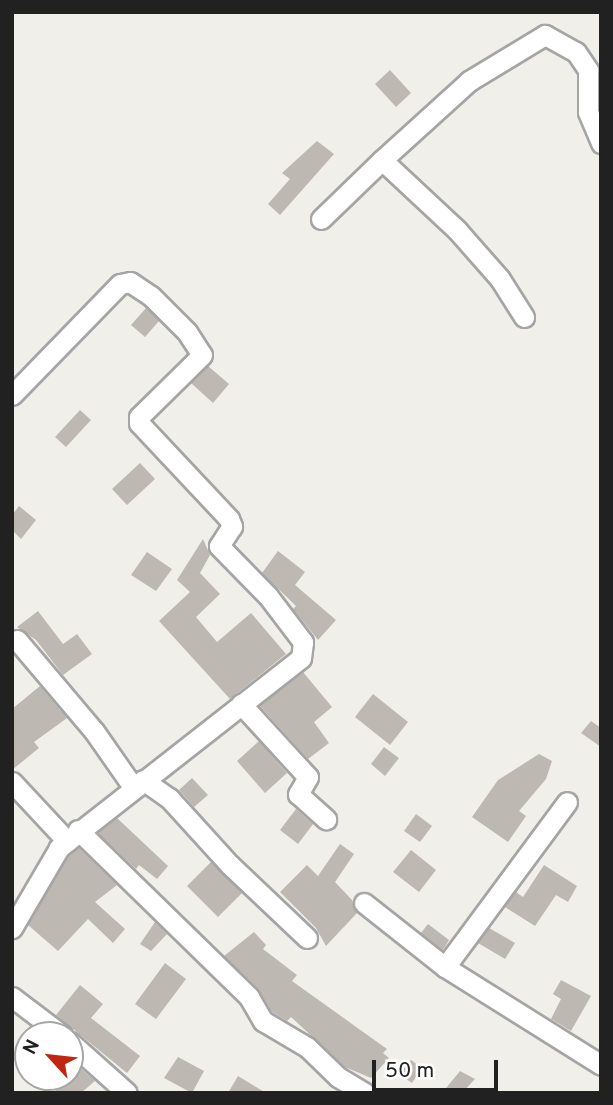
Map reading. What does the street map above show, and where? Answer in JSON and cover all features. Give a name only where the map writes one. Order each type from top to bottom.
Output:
[{"type":"street","points":[[321,219],[382,159],[469,81],[545,35],[576,52],[588,70],[589,112],[601,143]]},
{"type":"street","points":[[382,159],[483,260],[524,317]]},
{"type":"street","points":[[12,395],[120,284],[130,282],[151,296],[187,332],[202,355],[199,361],[139,417],[139,423],[229,519],[233,526],[219,546],[268,596],[303,642],[301,658],[73,836],[44,868],[14,920]]},
{"type":"street","points":[[17,640],[138,784],[169,798],[191,826],[307,938]]},
{"type":"street","points":[[241,704],[308,777],[298,794],[326,819]]},
{"type":"street","points":[[12,782],[249,997],[263,1021],[307,1047],[338,1077],[365,1093]]},
{"type":"street","points":[[445,967],[568,803]]},
{"type":"street","points":[[364,903],[445,967],[601,1065]]},
{"type":"street","points":[[12,997],[44,1021]]},
{"type":"street","points":[[84,1055],[127,1093]]},
{"type":"building","points":[[390,70],[411,93],[396,107],[375,84]]},
{"type":"building","points":[[317,141],[334,154],[280,215],[268,204],[290,179],[282,173]]},
{"type":"building","points":[[146,308],[159,321],[145,337],[131,325]]},
{"type":"building","points":[[208,366],[229,384],[213,403],[191,383]]},
{"type":"building","points":[[80,410],[91,420],[66,447],[55,437]]},
{"type":"building","points":[[140,463],[155,479],[127,505],[112,489]]},
{"type":"building","points":[[19,506],[36,520],[21,539],[12,530],[12,515]]},
{"type":"building","points":[[203,539],[210,555],[200,573],[220,594],[196,617],[217,642],[251,613],[286,654],[230,699],[159,621],[190,592],[177,580]]},
{"type":"building","points":[[278,551],[305,572],[295,585],[336,620],[318,640],[293,609],[296,606],[262,573]]},
{"type":"building","points":[[147,552],[172,569],[156,591],[131,575]]},
{"type":"building","points":[[38,611],[63,644],[77,634],[92,654],[63,675],[36,640],[17,627]]},
{"type":"building","points":[[303,672],[332,707],[314,722],[329,743],[308,759],[260,706]]},
{"type":"building","points":[[40,686],[67,718],[34,742],[39,748],[12,770],[12,709]]},
{"type":"building","points":[[373,694],[408,722],[390,745],[355,717]]},
{"type":"building","points":[[591,721],[601,728],[601,747],[581,733]]},
{"type":"building","points":[[259,741],[287,773],[265,793],[237,761]]},
{"type":"building","points":[[384,747],[399,758],[385,776],[371,764]]},
{"type":"building","points":[[539,754],[552,761],[546,779],[519,811],[526,816],[508,842],[472,817],[498,780]]},
{"type":"building","points":[[192,778],[208,795],[194,807],[179,790]]},
{"type":"building","points":[[296,809],[313,824],[298,844],[280,830]]},
{"type":"building","points":[[416,814],[432,826],[420,842],[404,831]]},
{"type":"building","points":[[117,818],[168,866],[157,879],[139,865],[136,869],[98,833]]},
{"type":"building","points":[[340,844],[354,854],[335,882],[352,900],[357,913],[326,946],[316,928],[280,892],[307,865],[318,876]]},
{"type":"building","points":[[79,848],[117,885],[95,902],[125,929],[113,943],[88,919],[58,951],[28,925],[68,856]]},
{"type":"building","points":[[411,850],[436,870],[419,892],[393,872]]},
{"type":"building","points":[[211,862],[242,893],[218,917],[187,886]]},
{"type":"building","points":[[544,865],[577,886],[568,902],[556,895],[535,926],[505,907],[516,892],[523,897]]},
{"type":"building","points":[[155,922],[167,934],[151,951],[140,944]]},
{"type":"building","points":[[428,924],[449,940],[443,950],[421,933]]},
{"type":"building","points":[[489,928],[515,943],[505,959],[478,943]]},
{"type":"building","points":[[254,932],[266,945],[263,949],[297,975],[292,981],[387,1049],[383,1053],[389,1058],[371,1078],[345,1067],[291,1017],[287,1021],[272,1012],[258,989],[224,956]]},
{"type":"building","points":[[165,963],[186,979],[156,1019],[135,1004]]},
{"type":"building","points":[[561,980],[591,996],[571,1031],[551,1019],[561,999],[553,994]]},
{"type":"building","points":[[80,985],[103,1004],[91,1018],[140,1056],[127,1073],[84,1038],[84,1021],[63,1021],[56,1015]]},
{"type":"building","points":[[178,1057],[204,1071],[192,1093],[164,1078]]},
{"type":"building","points":[[411,1060],[422,1068],[412,1083],[399,1074]]},
{"type":"building","points":[[84,1071],[95,1081],[84,1090]]},
{"type":"building","points":[[460,1071],[475,1079],[462,1093],[442,1093]]},
{"type":"building","points":[[238,1076],[266,1093],[228,1093]]},
{"type":"building","points":[[55,1091],[83,1091],[81,1093],[53,1093]]}]
